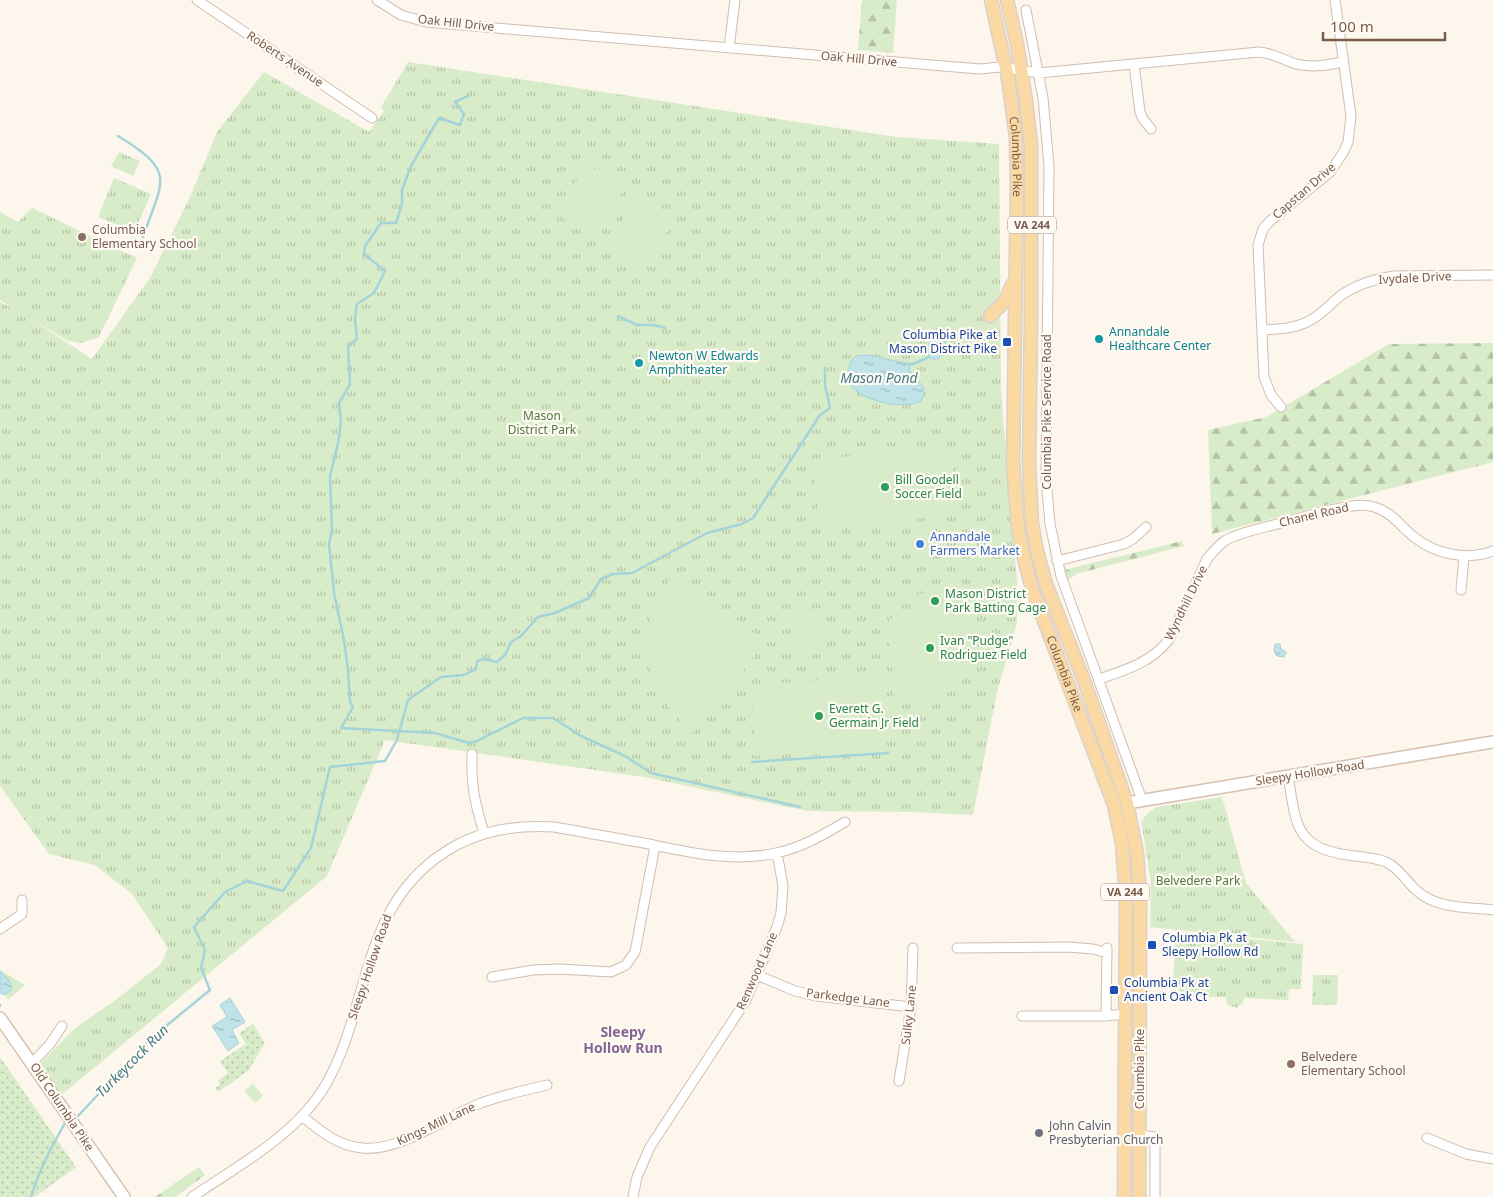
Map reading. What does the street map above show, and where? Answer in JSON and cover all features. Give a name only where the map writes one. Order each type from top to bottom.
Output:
[{"type":"main road","name":"Columbia Pike","points":[[991,0],[1006,68],[1014,120],[1016,156],[1016,273],[1013,464],[1015,500],[1022,554],[1032,589],[1114,805],[1122,843],[1126,897],[1124,1197]]},
{"type":"main road","name":"Columbia Pike","points":[[1007,0],[1017,44],[1029,124],[1032,182],[1029,463],[1032,524],[1046,584],[1083,678],[1127,803],[1137,853],[1140,897],[1139,1197]]},
{"type":"main road","points":[[990,316],[1011,292],[1016,273]]},
{"type":"main road","name":"Sleepy Hollow Road","points":[[1127,803],[1493,742]]},
{"type":"main road","points":[[1114,805],[1127,803]]},
{"type":"main road","name":"Old Columbia Pike","points":[[0,1018],[124,1197]]},
{"type":"street","name":"Roberts Avenue","points":[[197,0],[372,118]]},
{"type":"street","name":"Oak Hill Drive","points":[[377,0],[401,15],[426,22],[955,67],[1006,68],[1039,73],[1259,52],[1277,55],[1304,66],[1343,62]]},
{"type":"street","points":[[729,48],[735,0]]},
{"type":"street","name":"Capstan Drive","points":[[1282,407],[1271,396],[1265,382],[1258,245],[1260,237],[1269,222],[1330,172],[1348,142],[1351,116],[1335,0]]},
{"type":"street","name":"Columbia Pike Service Road","points":[[1026,10],[1039,73],[1049,166],[1046,486],[1050,524],[1061,576],[1142,800]]},
{"type":"street","points":[[1134,64],[1140,112],[1151,129]]},
{"type":"street","name":"Ivydale Drive","points":[[1262,330],[1305,324],[1322,314],[1340,296],[1378,278],[1394,276],[1493,275]]},
{"type":"street","name":"Chanel Road","points":[[1215,549],[1233,537],[1250,531],[1328,510],[1362,505],[1390,514],[1424,544],[1449,554],[1479,555],[1493,551]]},
{"type":"street","points":[[1057,561],[1124,544],[1133,540],[1146,527]]},
{"type":"street","name":"Wyndhill Drive","points":[[1099,679],[1144,662],[1164,647],[1207,559],[1215,549]]},
{"type":"street","points":[[1461,590],[1464,556]]},
{"type":"street","points":[[472,754],[472,792],[484,833]]},
{"type":"street","points":[[1288,776],[1299,827],[1316,847],[1330,852],[1386,862],[1405,876],[1415,889],[1431,900],[1446,904],[1493,910]]},
{"type":"street","points":[[777,853],[812,841],[845,822]]},
{"type":"street","name":"Sleepy Hollow Road","points":[[192,1197],[277,1139],[302,1116],[324,1088],[344,1046],[376,942],[390,908],[412,879],[436,857],[460,843],[484,833],[512,827],[530,826],[554,827],[713,856],[734,858],[777,853]]},
{"type":"street","points":[[492,977],[559,968],[611,972],[626,965],[635,952],[655,846]]},
{"type":"street","name":"Renwood Lane","points":[[632,1197],[637,1177],[650,1147],[734,1021],[757,975],[781,913],[783,886],[777,853]]},
{"type":"street","points":[[0,929],[22,914],[22,900]]},
{"type":"street","points":[[957,948],[1068,947],[1107,950],[1106,1016]]},
{"type":"street","name":"Sulky Lane","points":[[899,1081],[912,1007],[913,948]]},
{"type":"street","name":"Parkedge Lane","points":[[757,975],[789,988],[816,996],[912,1007]]},
{"type":"street","points":[[1022,1016],[1106,1016],[1124,1014]]},
{"type":"street","points":[[32,1063],[50,1044],[62,1026]]},
{"type":"street","name":"Kings Mill Lane","points":[[302,1116],[324,1134],[335,1140],[349,1146],[374,1148],[399,1143],[488,1100],[547,1086]]},
{"type":"street","points":[[1140,1135],[1154,1137],[1155,1197]]},
{"type":"street","points":[[1427,1138],[1466,1154],[1493,1159]]},
{"type":"green space","points":[[862,0],[897,0],[893,53],[858,50]]},
{"type":"green space","name":"Mason District Park","points":[[408,62],[896,137],[999,144],[1001,391],[1017,582],[1017,623],[997,692],[973,815],[914,812],[808,811],[644,777],[385,740],[327,876],[60,1096],[39,1065],[75,1028],[117,999],[161,964],[168,948],[132,894],[95,865],[49,854],[0,786],[0,302],[15,309],[0,300],[0,212],[18,222],[32,208],[137,258],[99,337],[82,343],[68,341],[31,319],[92,359],[150,278],[190,197],[217,132],[264,72],[369,132],[384,111],[381,107]]},
{"type":"green space","points":[[119,152],[140,161],[133,176],[111,166]]},
{"type":"green space","points":[[587,164],[624,189],[593,238],[555,213]]},
{"type":"green space","points":[[114,178],[151,194],[134,232],[98,217]]},
{"type":"green space","points":[[638,197],[674,221],[642,270],[606,246]]},
{"type":"green space","points":[[1493,343],[1493,462],[1212,534],[1208,430],[1266,417],[1389,344]]},
{"type":"green space","name":"Bill Goodell Soccer Field","points":[[950,446],[957,515],[820,529],[812,460]]},
{"type":"green space","points":[[1182,541],[1184,546],[1076,574],[1069,579],[1068,586],[1064,570]]},
{"type":"green space","points":[[677,571],[761,639],[762,647],[693,733],[671,710],[659,689],[648,655],[647,638],[650,621],[656,604]]},
{"type":"green space","name":"Mason District Park Batting Cage","points":[[951,591],[952,608],[919,610],[918,594]]},
{"type":"green space","points":[[823,608],[826,649],[794,652],[790,611]]},
{"type":"green space","name":"Ivan \"Pudge\" Rodriguez Field","points":[[971,609],[972,634],[970,646],[961,669],[954,679],[945,687],[929,696],[915,700],[895,702],[887,624],[893,616]]},
{"type":"green space","name":"Everett G. Germain Jr Field","points":[[883,676],[887,747],[756,756],[751,685]]},
{"type":"green space","name":"Belvedere Park","points":[[1222,797],[1246,883],[1295,942],[1150,927],[1151,884],[1141,820],[1156,807]]},
{"type":"green space","points":[[1176,932],[1303,944],[1301,989],[1289,989],[1288,1000],[1244,998],[1242,1005],[1239,1005],[1238,1008],[1227,1005],[1226,997],[1184,997],[1173,982]]},
{"type":"green space","points":[[0,970],[25,985],[8,1000],[0,987]]},
{"type":"green space","points":[[1313,975],[1338,975],[1337,1005],[1312,1005]]},
{"type":"green space","points":[[253,1024],[265,1043],[248,1071],[218,1092],[215,1088],[220,1085],[218,1081],[228,1073],[220,1061],[246,1044],[239,1033]]},
{"type":"green space","points":[[0,1057],[76,1167],[35,1197],[0,1197]]},
{"type":"green space","points":[[253,1084],[263,1096],[255,1103],[244,1091]]},
{"type":"green space","points":[[199,1167],[205,1175],[175,1197],[155,1197]]},
{"type":"water","points":[[938,336],[945,341],[947,352],[936,360],[929,357],[929,343],[932,338]]},
{"type":"water","name":"Mason Pond","points":[[865,355],[908,363],[911,373],[923,387],[924,396],[921,401],[905,405],[884,403],[864,396],[857,391],[849,381],[850,365],[856,356]]},
{"type":"water","points":[[1275,644],[1280,644],[1281,649],[1286,652],[1284,657],[1277,656],[1274,651]]},
{"type":"water","points":[[0,971],[9,980],[12,987],[4,995],[0,993]]},
{"type":"water","points":[[230,998],[245,1022],[232,1030],[239,1043],[228,1051],[212,1026],[227,1017],[220,1005]]},
{"type":"waterway","points":[[468,96],[455,102],[464,114],[460,125],[439,118],[411,166],[402,190],[402,204],[396,223],[381,223],[365,246],[364,254],[385,271],[374,293],[357,304],[355,318],[357,339],[348,346],[350,384],[339,403],[341,422],[330,476],[332,530],[329,544],[334,593],[348,670],[350,702],[353,707],[341,728],[435,733],[469,743],[477,741],[523,718],[553,718],[581,736],[625,756],[651,773],[800,807]]},
{"type":"waterway","points":[[118,136],[150,159],[157,168],[160,178],[156,202],[143,237]]},
{"type":"waterway","points":[[618,316],[637,325],[654,325],[665,328]]},
{"type":"waterway","points":[[909,364],[929,357]]},
{"type":"waterway","name":"Turkeycock Run","points":[[78,1116],[149,1040],[210,990],[201,968],[205,950],[194,927],[225,892],[247,881],[283,891],[311,848],[330,767],[385,761],[397,740],[408,700],[441,677],[464,675],[476,669],[477,661],[484,659],[497,662],[505,655],[511,642],[521,636],[538,617],[555,613],[589,598],[601,579],[613,574],[632,573],[707,533],[742,524],[753,518],[820,415],[830,408],[825,385],[825,368]]},
{"type":"waterway","points":[[752,762],[888,753]]},
{"type":"waterway","name":"Turkeycock Run","points":[[31,1197],[42,1168],[66,1121]]},
{"type":"place","name":"Columbia Elementary School","points":[[82,237]]},
{"type":"place","name":"Annandale Healthcare Center","points":[[1099,339]]},
{"type":"place","name":"Columbia Pike at Mason District Pike","points":[[1007,342]]},
{"type":"place","name":"Newton W Edwards Amphitheater","points":[[639,363]]},
{"type":"place","name":"Bill Goodell Soccer Field","points":[[885,487]]},
{"type":"place","name":"Annandale Farmers Market","points":[[920,544]]},
{"type":"place","name":"Mason District Park Batting Cage","points":[[935,601]]},
{"type":"place","name":"Ivan \"Pudge\" Rodriguez Field","points":[[930,648]]},
{"type":"place","name":"Everett G. Germain Jr Field","points":[[819,716]]},
{"type":"place","name":"Columbia Pk at Sleepy Hollow Rd","points":[[1152,945]]},
{"type":"place","name":"Columbia Pk at Ancient Oak Ct","points":[[1114,990]]},
{"type":"place","name":"Belvedere Elementary School","points":[[1291,1064]]},
{"type":"place","name":"John Calvin Presbyterian Church","points":[[1039,1133]]},
{"type":"district","name":"Sleepy Hollow Run","points":[[623,1040]]}]
